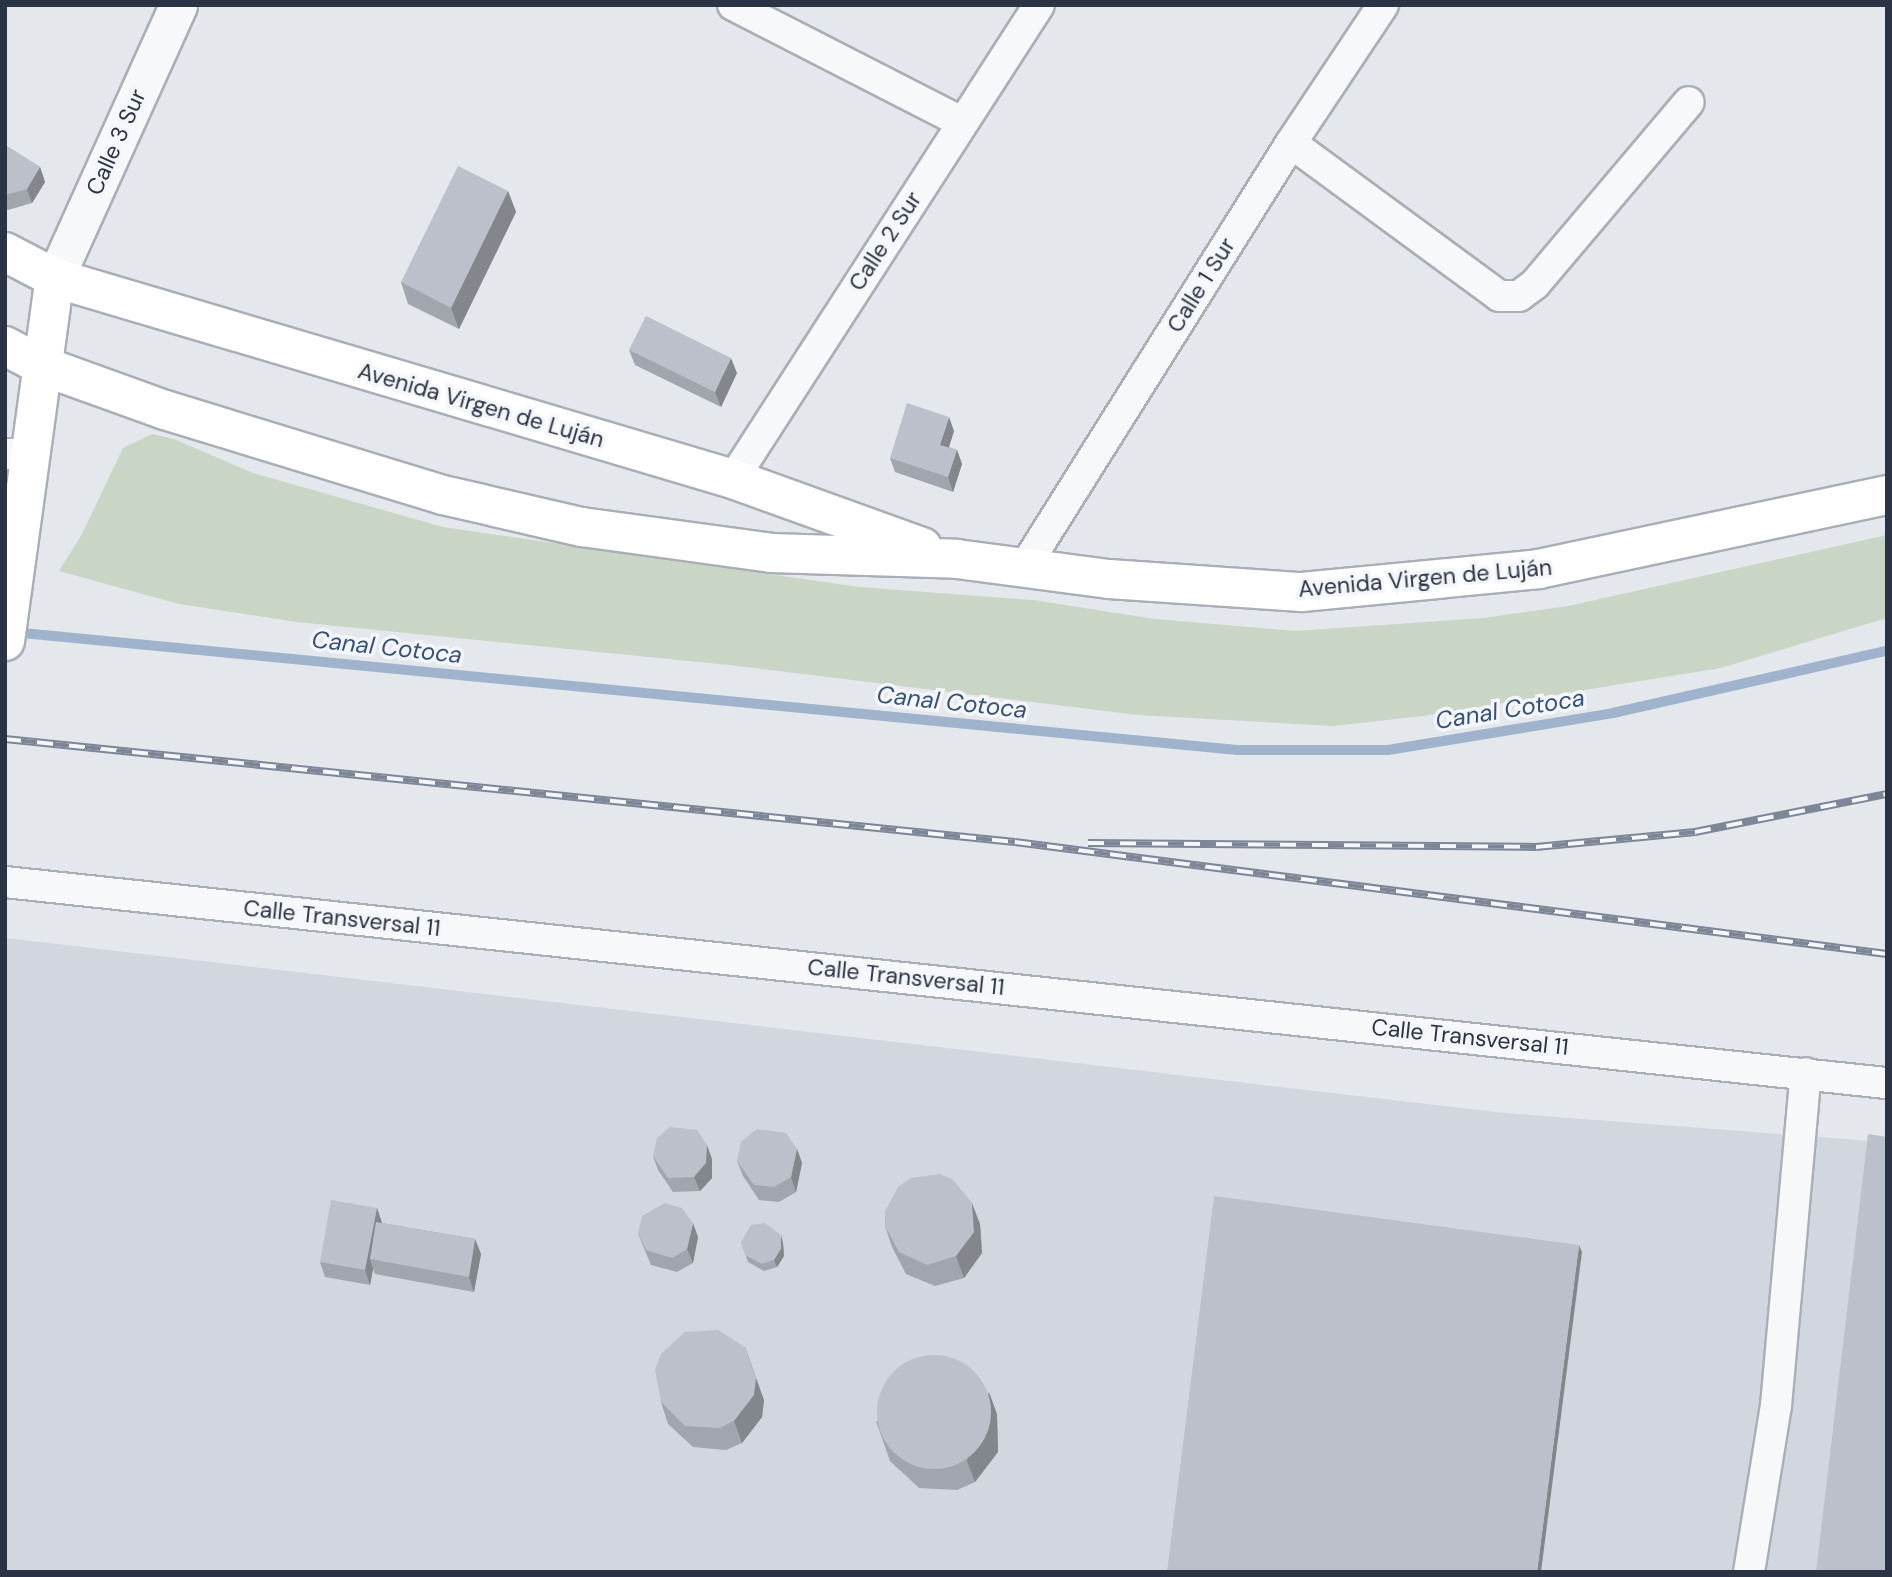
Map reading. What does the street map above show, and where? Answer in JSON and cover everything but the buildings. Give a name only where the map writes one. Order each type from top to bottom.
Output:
[{"type":"main road","name":"Avenida Virgen de Luján","points":[[5,251],[55,278],[733,479],[957,559]]},
{"type":"main road","points":[[5,641],[17,559],[17,454],[40,365],[55,278]]},
{"type":"main road","name":"Avenida Virgen de Luján","points":[[5,346],[40,365],[164,410],[349,467],[582,527],[771,552],[957,559],[1109,579],[1302,592],[1539,569],[1887,495]]},
{"type":"street","name":"Calle 3 Sur","points":[[55,278],[178,5]]},
{"type":"street","points":[[733,5],[962,122]]},
{"type":"street","name":"Calle 2 Sur","points":[[733,479],[1039,5]]},
{"type":"street","name":"Calle 1 Sur","points":[[1024,568],[1291,143],[1384,5]]},
{"type":"street","points":[[1291,143],[1500,296],[1519,296],[1535,284],[1689,102]]},
{"type":"street","name":"Calle Transversal 11","points":[[5,882],[1887,1083]]},
{"type":"street","points":[[1749,1572],[1776,1406],[1806,1073]]},
{"type":"shaded area","points":[[5,938],[1504,1113],[1871,1141],[1887,1572],[5,1572]]},
{"type":"green space","points":[[152,434],[174,439],[253,473],[443,527],[859,587],[1033,600],[1155,619],[1296,631],[1483,618],[1568,606],[1887,535],[1887,618],[1721,668],[1423,716],[1333,726],[1138,715],[729,665],[297,622],[179,604],[59,571],[82,534],[123,448]]},
{"type":"waterway","name":"Canal Cotoca","points":[[12,632],[1237,750],[1388,750],[1613,713],[1887,651]]},
{"type":"railway","points":[[5,739],[1015,842],[1887,954]]},
{"type":"railway","points":[[1088,843],[1536,847],[1695,832],[1887,794]]}]
